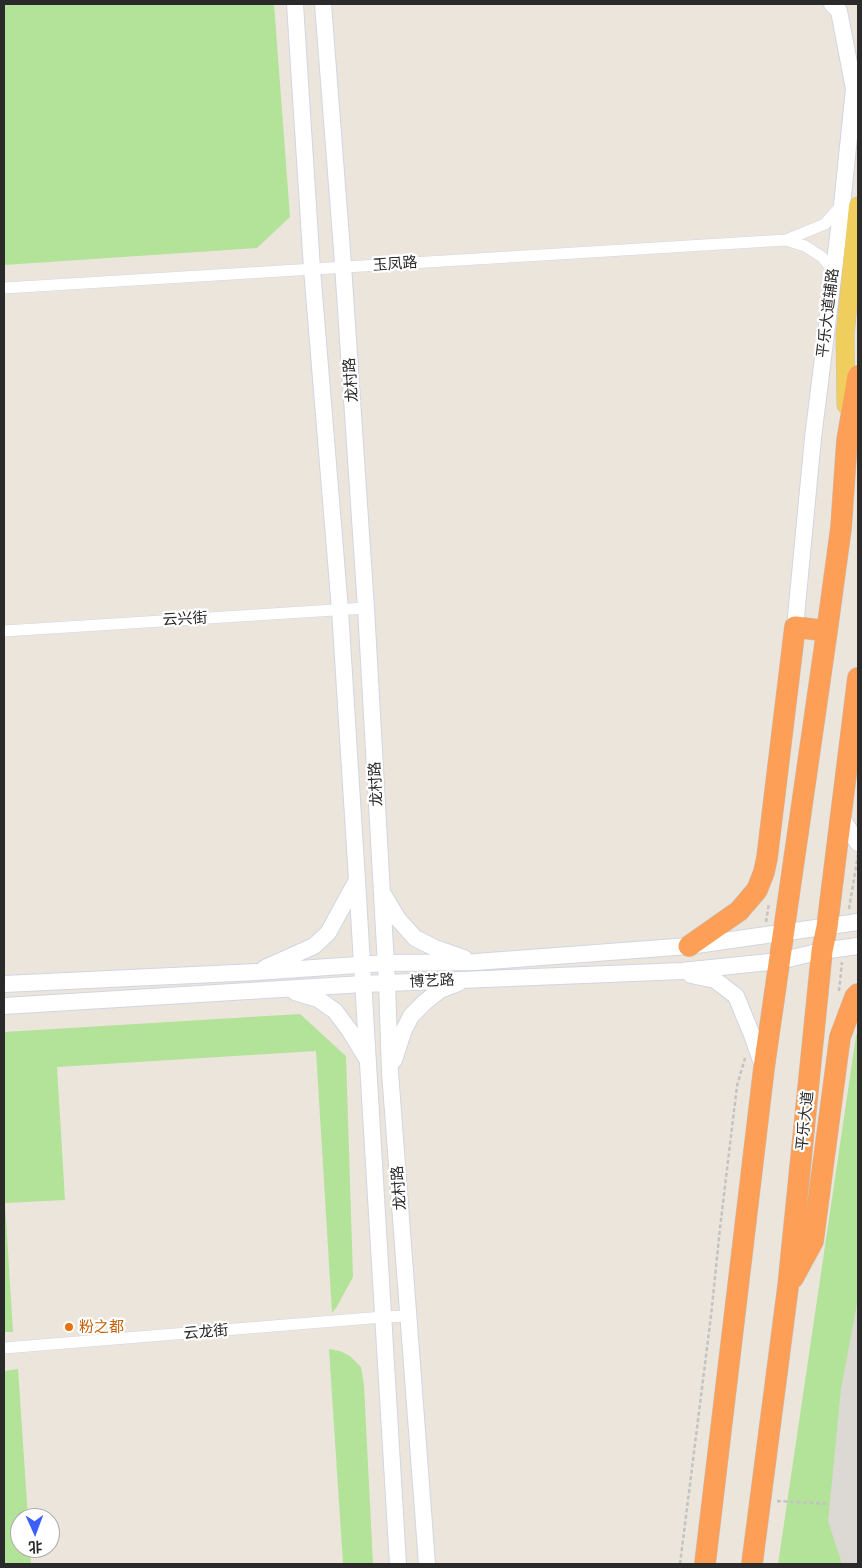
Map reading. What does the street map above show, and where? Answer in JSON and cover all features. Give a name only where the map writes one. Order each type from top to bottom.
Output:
[{"type":"highway","points":[[705,1564],[764,1068],[779,961],[774,934],[828,631],[841,528],[847,441],[858,376]]},
{"type":"highway","points":[[689,946],[738,911],[757,890],[764,872],[795,627],[828,631]]},
{"type":"highway","name":"平乐大道","points":[[752,1564],[788,1287],[822,951],[858,678]]},
{"type":"highway","points":[[788,1287],[813,1241],[840,1037],[855,997],[858,994]]},
{"type":"main road","points":[[847,441],[845,335],[850,205]]},
{"type":"street","name":"龙村路","points":[[295,4],[312,269],[340,610],[398,1564]]},
{"type":"street","name":"龙村路","points":[[322,4],[343,268],[366,608],[386,963],[390,1072],[427,1564]]},
{"type":"street","name":"平乐大道辅路","points":[[795,627],[813,438],[833,274],[850,205],[854,89],[839,11],[832,4]]},
{"type":"street","points":[[786,240],[825,224],[850,205]]},
{"type":"street","name":"玉凤路","points":[[4,288],[786,240]]},
{"type":"street","points":[[786,240],[805,246],[822,257],[833,274]]},
{"type":"street","name":"云兴街","points":[[4,630],[366,608]]},
{"type":"street","points":[[841,817],[858,843]]},
{"type":"street","points":[[256,972],[314,946],[328,932],[357,880]]},
{"type":"street","points":[[381,890],[398,919],[415,938],[435,948],[476,962]]},
{"type":"street","name":"博艺路","points":[[4,984],[256,972],[386,963],[476,962],[689,946],[858,922]]},
{"type":"street","name":"博艺路","points":[[4,1006],[363,984],[674,971],[779,961],[822,951],[858,946]]},
{"type":"street","points":[[674,971],[715,980],[736,996],[764,1068]]},
{"type":"street","points":[[390,1072],[403,1032],[411,1016],[440,990],[468,979]]},
{"type":"street","points":[[285,989],[318,999],[335,1011],[350,1031],[368,1061]]},
{"type":"street","name":"云龙街","points":[[4,1348],[409,1316]]},
{"type":"path","points":[[764,872],[774,934]]},
{"type":"path","points":[[680,1564],[710,1326],[737,1086],[752,1035]]},
{"type":"path","points":[[777,1502],[829,1504]]},
{"type":"green space","points":[[4,4],[274,4],[290,217],[257,248],[4,265]]},
{"type":"green space","points":[[300,1014],[346,1056],[353,1277],[332,1313],[316,1051],[57,1067],[65,1200],[5,1203],[13,1332],[4,1332],[4,1032]]},
{"type":"green space","points":[[858,1032],[858,1564],[778,1564],[856,1036]]},
{"type":"green space","points":[[329,1349],[340,1351],[350,1356],[361,1367],[364,1385],[373,1564],[343,1564]]},
{"type":"green space","points":[[18,1369],[27,1508],[10,1508],[10,1558],[31,1558],[31,1564],[4,1564],[4,1371]]},
{"type":"shaded area","points":[[858,1298],[858,1564],[842,1564],[828,1521],[841,1389]]},
{"type":"place","name":"粉之都","points":[[69,1327]]}]
